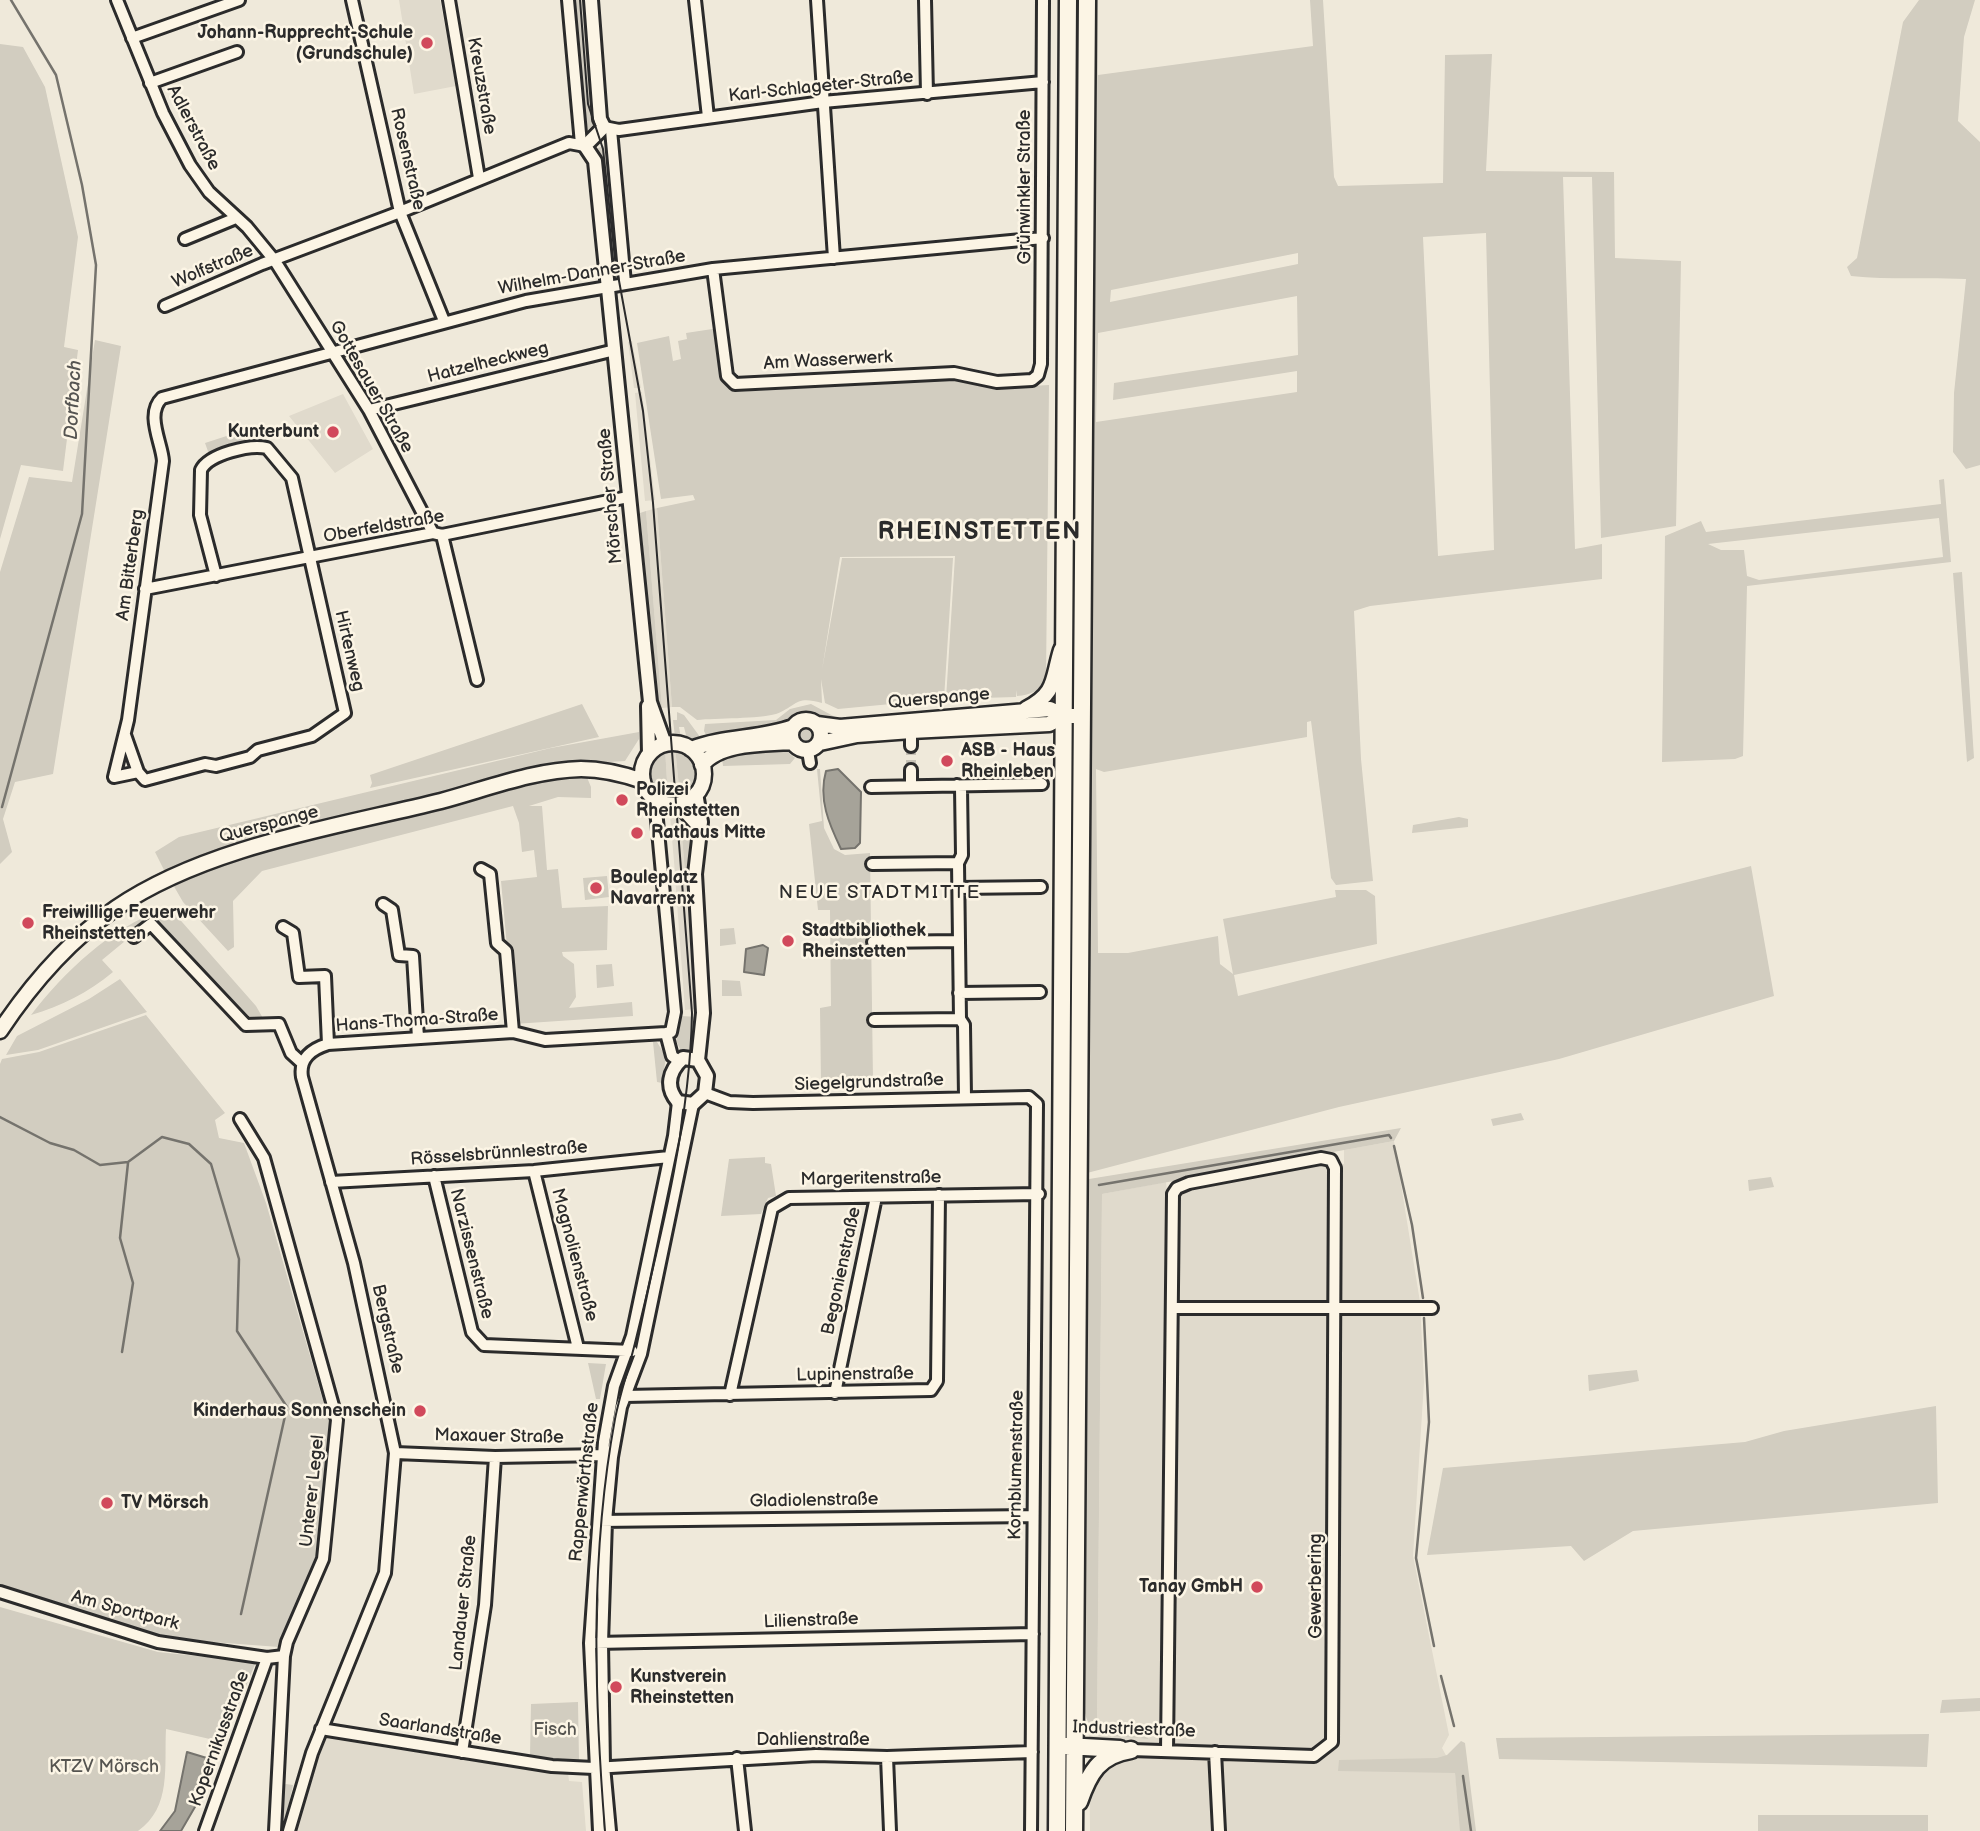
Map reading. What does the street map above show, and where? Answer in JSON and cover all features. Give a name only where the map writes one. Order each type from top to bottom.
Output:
[{"type":"main road","points":[[1057,1831],[1068,0]]},
{"type":"main road","points":[[1074,1824],[1087,0]]},
{"type":"main road","points":[[1025,710],[1040,702],[1055,682],[1056,668],[1065,638]]},
{"type":"main road","name":"Querspange","points":[[812,752],[857,735],[911,726],[1025,710],[1050,709],[1064,716]]},
{"type":"main road","name":"Querspange","points":[[817,724],[840,727],[1044,724],[1064,716],[1081,716]]},
{"type":"main road","points":[[607,771],[643,781],[655,799],[678,804],[696,793],[702,782],[702,765],[707,758],[724,750],[792,734],[807,720],[817,724],[822,733],[812,752],[798,749],[792,734]]},
{"type":"main road","points":[[691,750],[719,740],[774,733],[792,734]]},
{"type":"main road","points":[[607,771],[647,758],[665,744],[678,743],[691,750],[702,765]]},
{"type":"main road","points":[[643,781],[647,758]]},
{"type":"main road","name":"Querspange","points":[[0,1031],[23,997],[79,935],[116,908],[166,880],[224,857],[283,840],[531,777],[580,769],[607,771]]},
{"type":"main road","points":[[1076,1719],[1089,1735],[1131,1750]]},
{"type":"main road","name":"Industriestraße","points":[[1056,1746],[1131,1750]]},
{"type":"main road","points":[[1074,1824],[1086,1782],[1095,1766],[1109,1755],[1131,1750]]},
{"type":"street","name":"Adlerstraße","points":[[117,0],[150,83],[190,165],[209,191],[275,261]]},
{"type":"street","points":[[132,38],[239,0]]},
{"type":"street","name":"Rosenstraße","points":[[352,0],[400,212],[443,321]]},
{"type":"street","name":"Kreuzstraße","points":[[449,0],[479,178]]},
{"type":"street","points":[[568,0],[583,145]]},
{"type":"street","points":[[591,0],[599,111],[607,128],[625,283]]},
{"type":"street","points":[[695,0],[708,117]]},
{"type":"street","points":[[817,0],[834,258]]},
{"type":"street","points":[[925,0],[927,94]]},
{"type":"street","name":"Grünwinkler Straße","points":[[1038,374],[1043,238],[1043,0]]},
{"type":"street","name":"Adlerstraße","points":[[150,83],[237,52]]},
{"type":"street","name":"Karl-Schlageter-Straße","points":[[607,128],[823,103],[1042,82]]},
{"type":"street","points":[[275,261],[569,143],[583,145],[607,128]]},
{"type":"street","name":"Mörscher Straße","points":[[583,145],[595,161],[650,702],[665,744]]},
{"type":"street","points":[[185,239],[236,218]]},
{"type":"street","name":"Wilhelm-Danner-Straße","points":[[158,401],[332,351],[526,301],[713,269],[1043,238]]},
{"type":"street","name":"Wolfstraße","points":[[165,306],[275,261]]},
{"type":"street","name":"Gottesauer Straße","points":[[275,261],[369,410],[438,534],[477,680]]},
{"type":"street","name":"Am Wasserwerk","points":[[713,269],[727,376],[735,384],[954,373],[997,382],[1026,382],[1038,374]]},
{"type":"street","name":"Hatzelheckweg","points":[[369,410],[615,349]]},
{"type":"street","name":"Am Bitterberg","points":[[125,735],[138,772],[114,777],[125,735],[163,461],[156,438],[158,401]]},
{"type":"street","points":[[216,576],[200,515],[201,470],[210,460],[254,447],[267,448],[290,474],[309,557]]},
{"type":"street","name":"Oberfeldstraße","points":[[145,589],[628,497]]},
{"type":"street","name":"Hirtenweg","points":[[138,772],[145,780],[205,764],[228,763],[250,757],[258,750],[312,737],[345,713],[309,557]]},
{"type":"street","name":"Mörscher Straße","points":[[647,758],[646,708],[650,702]]},
{"type":"street","points":[[911,726],[911,746]]},
{"type":"street","points":[[911,770],[911,786]]},
{"type":"street","points":[[871,787],[1042,784]]},
{"type":"street","points":[[957,785],[961,788],[962,855],[958,863],[959,993],[960,1018],[964,1025],[965,1097]]},
{"type":"street","points":[[696,793],[701,819],[695,874],[703,1013],[698,1060],[706,1071],[705,1093],[693,1104],[678,1102],[670,1086],[672,1070],[680,1061],[688,1058],[698,1060]]},
{"type":"street","points":[[655,799],[675,1012],[671,1032],[666,1033],[672,1056],[680,1061]]},
{"type":"street","points":[[678,804],[699,827]]},
{"type":"street","points":[[872,864],[958,863]]},
{"type":"street","points":[[481,869],[490,874],[497,943],[506,951],[513,1032]]},
{"type":"street","points":[[958,888],[1041,887]]},
{"type":"street","points":[[383,904],[392,910],[399,955],[413,956],[418,1038]]},
{"type":"street","name":"Bergstraße","points":[[134,937],[151,924],[246,1025],[279,1024],[291,1053],[302,1063],[302,1077],[371,1330],[395,1453],[385,1573],[321,1728],[297,1797],[289,1831]]},
{"type":"street","points":[[283,927],[293,933],[299,977],[325,976],[328,1044]]},
{"type":"street","points":[[873,942],[959,941]]},
{"type":"street","points":[[959,993],[1040,992]]},
{"type":"street","points":[[874,1020],[960,1018]]},
{"type":"street","name":"Hans-Thoma-Straße","points":[[302,1063],[310,1052],[328,1044],[513,1032],[545,1041],[666,1033]]},
{"type":"street","name":"Siegelgrundstraße","points":[[705,1093],[729,1102],[753,1103],[965,1097],[1029,1097],[1035,1100]]},
{"type":"street","name":"Kornblumenstraße","points":[[1031,1831],[1039,1194],[1035,1100]]},
{"type":"street","name":"Rappenwörthstraße","points":[[599,1831],[596,1643],[603,1455],[610,1403],[627,1350],[669,1157],[678,1102]]},
{"type":"street","name":"Rappenwörthstraße","points":[[601,1521],[625,1396],[641,1354],[693,1104]]},
{"type":"street","name":"Unterer Legel","points":[[240,1119],[264,1158],[337,1420],[323,1559],[287,1642],[284,1657],[275,1831]]},
{"type":"street","name":"Rösselsbrünnlestraße","points":[[331,1182],[534,1171],[669,1157]]},
{"type":"street","name":"Gewerbering","points":[[1167,1751],[1174,1308],[1173,1206],[1177,1188],[1321,1158],[1331,1160],[1335,1168],[1332,1742],[1314,1756],[1215,1752]]},
{"type":"street","name":"Magnolienstraße","points":[[534,1171],[579,1348]]},
{"type":"street","name":"Narzissenstraße","points":[[434,1176],[472,1332],[477,1339],[484,1345],[627,1350],[641,1354]]},
{"type":"street","name":"Margeritenstraße","points":[[730,1395],[772,1208],[789,1198],[1039,1194]]},
{"type":"street","name":"Lupinenstraße","points":[[625,1396],[926,1392],[935,1386],[939,1195]]},
{"type":"street","name":"Begonienstraße","points":[[835,1393],[876,1197]]},
{"type":"street","points":[[1174,1308],[1432,1308]]},
{"type":"street","name":"Maxauer Straße","points":[[395,1453],[495,1457],[603,1455]]},
{"type":"street","name":"Landauer Straße","points":[[462,1752],[485,1605],[495,1457]]},
{"type":"street","name":"Gladiolenstraße","points":[[601,1521],[1033,1516]]},
{"type":"street","name":"Am Sportpark","points":[[0,1592],[158,1642],[267,1658],[284,1657]]},
{"type":"street","name":"Lilienstraße","points":[[596,1643],[1032,1634]]},
{"type":"street","name":"Kopernikusstraße","points":[[205,1831],[267,1658]]},
{"type":"street","name":"Saarlandstraße","points":[[321,1728],[552,1766],[599,1767]]},
{"type":"street","name":"Industriestraße","points":[[1131,1750],[1215,1752],[1219,1831]]},
{"type":"street","name":"Dahlienstraße","points":[[599,1767],[737,1758],[1032,1752]]},
{"type":"street","points":[[887,1757],[890,1831]]},
{"type":"street","points":[[737,1758],[745,1831]]},
{"type":"street","name":"Rappenwörthstraße","points":[[599,1767],[610,1831]]},
{"type":"shaded area","name":"Johann-Rupprecht-Schule (Grundschule)","points":[[399,0],[440,0],[456,86],[414,94]]},
{"type":"shaded area","points":[[632,341],[641,388],[634,388],[628,342]]},
{"type":"shaded area","points":[[642,392],[655,500],[645,501],[635,393]]},
{"type":"shaded area","name":"Kunterbunt","points":[[343,394],[373,449],[335,473],[289,416]]},
{"type":"shaded area","points":[[657,508],[672,707],[662,708],[646,511]]},
{"type":"shaded area","points":[[675,747],[680,797],[668,797],[665,748]]},
{"type":"shaded area","points":[[838,769],[861,792],[860,843],[855,848],[841,849],[826,811],[823,791],[826,771]]},
{"type":"shaded area","points":[[680,813],[685,872],[675,873],[670,815]]},
{"type":"shaded area","points":[[685,875],[695,1009],[685,1010],[675,876]]},
{"type":"shaded area","points":[[763,945],[768,948],[764,975],[744,972],[746,949]]},
{"type":"shaded area","points":[[1394,1141],[1420,1302],[1424,1382],[1413,1556],[1449,1735],[1442,1748],[1455,1772],[1461,1831],[1090,1831],[1089,1727],[1097,1725],[1102,1194],[1166,1182],[1167,1192],[1315,1165],[1344,1164],[1344,1150]]},
{"type":"shaded area","points":[[325,1738],[551,1773],[568,1773],[569,1781],[582,1782],[586,1831],[296,1831],[303,1798]]},
{"type":"shaded area","points":[[187,1752],[210,1759],[199,1800],[181,1831],[160,1831],[175,1811]]},
{"type":"green space","points":[[571,0],[587,0],[595,123],[588,130],[577,67]]},
{"type":"green space","points":[[1091,0],[1098,0],[1098,75],[1313,46],[1310,0],[1323,0],[1334,177],[1338,186],[1443,183],[1445,55],[1492,54],[1486,171],[1614,172],[1615,258],[1681,261],[1676,526],[1601,538],[1592,177],[1563,177],[1575,549],[1602,544],[1602,579],[1370,606],[1354,611],[1361,759],[1373,881],[1336,885],[1331,878],[1311,721],[1307,722],[1307,737],[1104,772],[1096,769],[1098,953],[1128,953],[1218,936],[1220,964],[1233,974],[1223,919],[1336,897],[1335,890],[1366,890],[1375,896],[1377,944],[1234,975],[1238,996],[1751,866],[1774,996],[1559,1059],[1339,1107],[1087,1173]],"holes":[[[1486,233],[1494,550],[1438,556],[1423,237]],[[1298,253],[1298,264],[1110,302],[1111,290]],[[1297,296],[1298,355],[1114,383],[1113,400],[1297,371],[1297,392],[1096,422],[1098,333]]]},
{"type":"green space","points":[[1919,0],[1975,0],[1964,37],[1958,121],[1980,142],[1980,465],[1966,469],[1953,452],[1954,393],[1966,279],[1851,276],[1847,267],[1857,258],[1903,22]]},
{"type":"green space","points":[[0,44],[23,47],[45,87],[78,237],[64,347],[78,350],[63,471],[21,465],[0,539]]},
{"type":"green space","points":[[604,146],[620,270],[613,271],[598,148]]},
{"type":"green space","points":[[719,328],[721,380],[735,392],[955,378],[993,388],[1049,385],[1046,679],[1037,689],[1017,696],[1017,690],[1016,697],[946,699],[955,556],[840,557],[822,670],[842,558],[953,558],[944,699],[838,709],[825,703],[821,679],[822,703],[801,701],[769,716],[697,720],[680,707],[672,707],[657,508],[695,500],[693,495],[661,499],[637,343],[669,336],[673,361],[681,359],[678,341],[687,339],[686,333]]},
{"type":"green space","points":[[95,340],[121,346],[53,774],[15,782],[3,819],[12,852],[0,864],[0,572],[29,477],[72,482]]},
{"type":"green space","points":[[242,431],[247,444],[210,457],[205,443]]},
{"type":"green space","points":[[1944,479],[1951,562],[1747,586],[1743,756],[1735,759],[1662,762],[1665,536],[1701,521],[1706,532],[1941,504],[1939,480]],"holes":[[[1939,518],[1943,557],[1759,580],[1747,576],[1744,550],[1721,550],[1708,544]]]},
{"type":"green space","points":[[646,511],[662,708],[657,709],[640,513]]},
{"type":"green space","points":[[1962,572],[1974,758],[1967,762],[1953,573]]},
{"type":"green space","points":[[1028,702],[1016,707],[842,724],[842,718]]},
{"type":"green space","points":[[582,704],[599,737],[370,788],[370,775]]},
{"type":"green space","points":[[811,704],[835,717],[836,724],[805,712],[795,714],[785,724],[708,739],[704,731],[705,724],[776,720],[790,709]]},
{"type":"green space","points":[[677,712],[684,715],[703,741],[687,739],[684,727],[679,727],[681,738],[675,737],[673,720],[677,720]]},
{"type":"green space","points":[[806,725],[814,728],[817,736],[814,744],[806,747],[798,744],[795,736],[798,728]]},
{"type":"green space","points":[[639,732],[639,739],[625,761],[577,764],[223,852],[165,872],[155,852],[179,837],[551,748]]},
{"type":"green space","points":[[675,747],[690,756],[697,771],[694,786],[680,797]]},
{"type":"green space","points":[[665,748],[668,797],[652,787],[647,771],[651,758]]},
{"type":"green space","points":[[784,749],[795,758],[790,764],[723,766],[722,758]]},
{"type":"green space","points":[[817,769],[820,769],[824,828],[834,849],[845,855],[870,853],[873,1082],[821,1084],[820,1008],[831,1006],[830,910],[818,910],[809,824],[822,821]]},
{"type":"green space","points":[[586,775],[591,787],[591,798],[558,797],[529,806],[542,806],[547,870],[558,869],[562,908],[608,906],[607,950],[562,952],[563,956],[574,964],[576,997],[569,1008],[632,1002],[633,1016],[514,1024],[501,881],[537,877],[534,850],[522,852],[519,823],[513,806],[262,871],[233,901],[234,947],[228,951],[183,902],[172,883],[239,857],[542,780]]},
{"type":"green space","points":[[680,813],[689,827],[692,841],[688,872],[685,872]]},
{"type":"green space","points":[[1459,817],[1468,819],[1468,827],[1412,833],[1413,825]]},
{"type":"green space","name":"Bouleplatz Navarrenx","points":[[607,876],[609,897],[585,900],[583,878]]},
{"type":"green space","points":[[164,909],[102,960],[113,972],[74,998],[31,1015],[74,967],[107,939],[144,917]]},
{"type":"green space","points":[[165,911],[175,914],[256,1006],[264,1020],[250,1021],[153,920]]},
{"type":"green space","points":[[734,928],[736,944],[720,946],[720,929]]},
{"type":"green space","points":[[612,964],[614,986],[597,988],[596,965]]},
{"type":"green space","points":[[120,979],[147,1012],[38,1050],[6,1055],[17,1036],[89,999]]},
{"type":"green space","points":[[722,980],[740,981],[742,996],[722,996]]},
{"type":"green space","points":[[146,1015],[225,1113],[215,1120],[219,1138],[244,1143],[266,1203],[330,1425],[316,1555],[279,1647],[172,1639],[0,1589],[0,1064],[2,1059],[39,1052]]},
{"type":"green space","points":[[681,1016],[698,1017],[694,1047],[687,1054],[681,1051],[676,1041]]},
{"type":"green space","points":[[653,1042],[657,1042],[666,1057],[662,1083],[657,1082]]},
{"type":"green space","points":[[1521,1113],[1524,1120],[1493,1126],[1491,1119]]},
{"type":"green space","points":[[1401,1128],[1394,1141],[1102,1194],[1097,1725],[1149,1734],[1148,1739],[1115,1736],[1097,1731],[1090,1725],[1084,1704],[1089,1179]]},
{"type":"green space","points":[[765,1157],[765,1163],[771,1164],[776,1196],[768,1198],[761,1214],[721,1216],[729,1159]]},
{"type":"green space","points":[[1771,1177],[1774,1187],[1749,1191],[1748,1180]]},
{"type":"green space","points":[[588,1363],[606,1364],[600,1399],[596,1399]]},
{"type":"green space","points":[[1637,1370],[1639,1381],[1589,1391],[1588,1375]]},
{"type":"green space","points":[[1936,1406],[1938,1503],[1633,1531],[1584,1561],[1571,1546],[1427,1555],[1443,1468],[1745,1442],[1784,1431]]},
{"type":"green space","name":"KTZV Mörsch","points":[[0,1607],[158,1652],[256,1662],[223,1742],[166,1729],[161,1798],[149,1821],[138,1831],[0,1831]]},
{"type":"green space","points":[[1980,1698],[1980,1711],[1940,1713],[1942,1700]]},
{"type":"green space","name":"Fisch","points":[[578,1702],[579,1761],[530,1756],[531,1704]]},
{"type":"green space","points":[[1929,1734],[1927,1767],[1499,1759],[1496,1738]]},
{"type":"green space","points":[[1461,1741],[1465,1743],[1476,1831],[1460,1831],[1455,1773],[1338,1771],[1339,1760],[1437,1758],[1447,1755]]},
{"type":"green space","points":[[293,1785],[284,1827],[279,1829],[280,1786]]},
{"type":"green space","points":[[1758,1815],[1928,1815],[1928,1831],[1758,1831]]},
{"type":"waterway","name":"Dorfbach","points":[[2,807],[82,514],[96,265],[82,185],[56,75],[11,0]]},
{"type":"waterway","points":[[0,1117],[50,1143],[74,1150],[100,1165],[128,1162],[162,1137],[189,1144],[211,1164],[239,1259],[237,1331],[287,1407],[241,1614]]},
{"type":"waterway","points":[[1099,1185],[1389,1135],[1391,1138]]},
{"type":"waterway","points":[[1394,1146],[1412,1225],[1423,1298]]},
{"type":"waterway","points":[[122,1352],[133,1283],[120,1238],[128,1163]]},
{"type":"waterway","points":[[1424,1318],[1429,1422],[1416,1558],[1434,1646]]},
{"type":"waterway","points":[[1441,1676],[1454,1726]]},
{"type":"waterway","points":[[1463,1776],[1471,1831]]},
{"type":"tunnel","points":[[911,746],[911,770]]},
{"type":"tram line","points":[[580,0],[588,104],[603,149],[615,259],[643,411],[653,503],[692,1013],[680,1139],[654,1265],[615,1419],[601,1521],[596,1624],[598,1728],[605,1831]]},
{"type":"place","name":"Johann-Rupprecht-Schule (Grundschule)","points":[[427,43]]},
{"type":"place","name":"Kunterbunt","points":[[333,432]]},
{"type":"place","name":"ASB - Haus Rheinleben","points":[[947,761]]},
{"type":"place","name":"Polizei Rheinstetten","points":[[622,800]]},
{"type":"place","name":"Rathaus Mitte","points":[[637,833]]},
{"type":"place","name":"Bouleplatz Navarrenx","points":[[596,888]]},
{"type":"place","name":"Freiwillige Feuerwehr Rheinstetten","points":[[28,923]]},
{"type":"place","name":"Stadtbibliothek Rheinstetten","points":[[788,941]]},
{"type":"place","name":"Kinderhaus Sonnenschein","points":[[420,1411]]},
{"type":"place","name":"TV Mörsch","points":[[107,1503]]},
{"type":"place","name":"Tanay GmbH","points":[[1257,1587]]},
{"type":"place","name":"Kunstverein Rheinstetten","points":[[616,1687]]},
{"type":"district","name":"RHEINSTETTEN","points":[[980,533]]},
{"type":"district","name":"NEUE STADTMITTE","points":[[880,893]]}]
